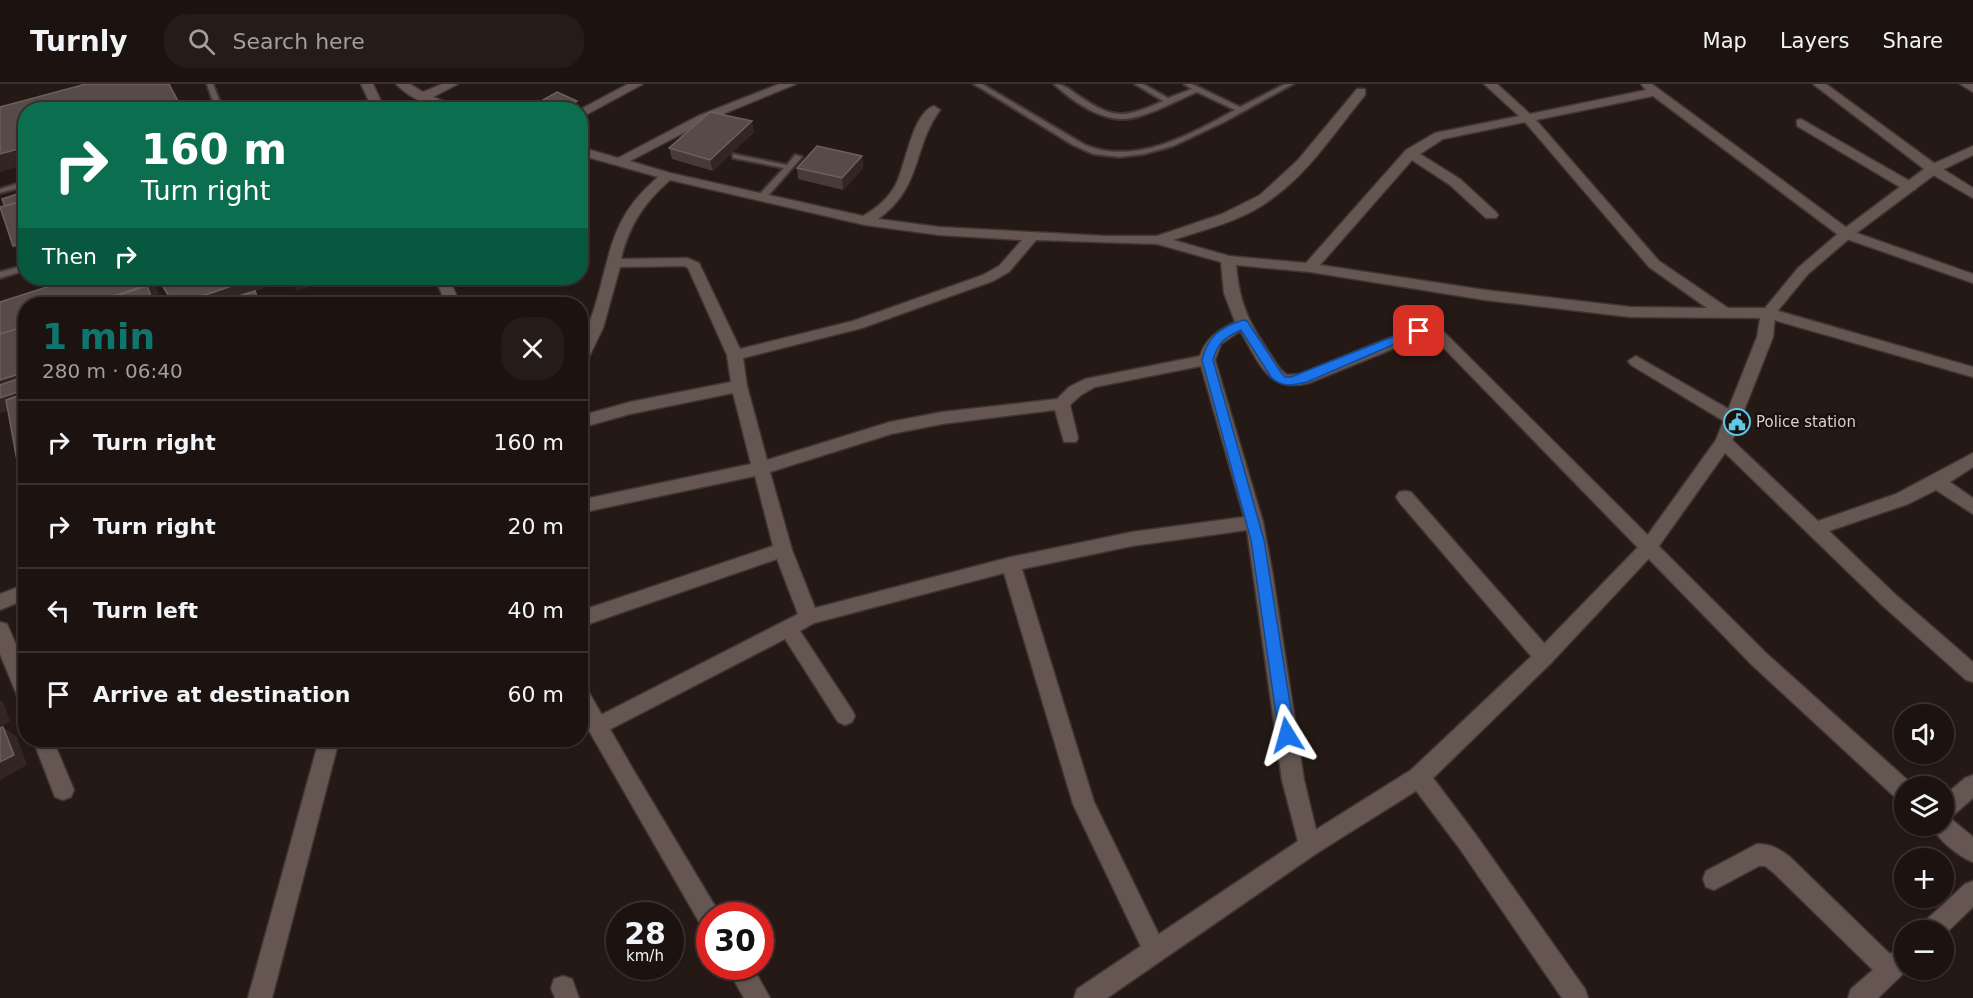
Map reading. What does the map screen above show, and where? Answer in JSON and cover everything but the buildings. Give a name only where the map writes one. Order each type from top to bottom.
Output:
[{"type":"street","points":[[367,84],[375,102]]},
{"type":"street","points":[[402,84],[422,97],[436,102]]},
{"type":"street","points":[[422,97],[452,84]]},
{"type":"street","points":[[588,110],[637,84]]},
{"type":"street","points":[[619,163],[662,137],[714,111],[789,84]]},
{"type":"street","points":[[1490,84],[1529,119],[1654,264],[1672,279],[1725,313]]},
{"type":"street","points":[[1819,84],[1933,169],[1973,194]]},
{"type":"street","points":[[1966,84],[1973,88]]},
{"type":"street","points":[[1310,268],[1410,153],[1424,142],[1439,136],[1529,119],[1650,88],[1846,234],[1973,279]]},
{"type":"street","points":[[1158,240],[1241,212],[1267,196],[1292,172],[1360,92]]},
{"type":"street","points":[[865,221],[884,211],[895,199],[912,164],[917,135],[934,110]]},
{"type":"street","points":[[1801,123],[1910,187]]},
{"type":"street","points":[[1086,998],[1154,949],[1309,846],[1419,777],[1544,657],[1648,548],[1724,442],[1765,338],[1768,313],[1803,271],[1846,234],[1933,169],[1973,150]]},
{"type":"street","points":[[588,153],[667,176],[865,221],[939,231],[1158,240],[1228,260],[1310,268],[1485,296],[1630,312],[1768,313],[1973,372]]},
{"type":"street","points":[[1410,153],[1455,183],[1491,215]]},
{"type":"street","points":[[588,347],[599,320],[618,241],[631,213],[647,193],[667,176]]},
{"type":"street","points":[[735,355],[857,325],[988,278],[1004,269],[1032,236]]},
{"type":"street","points":[[1228,260],[1231,293],[1243,324],[1275,374],[1282,380],[1303,379],[1419,331],[1429,330],[1439,335],[1759,659],[1894,782]]},
{"type":"street","points":[[613,263],[687,262],[694,266],[735,355],[739,386],[783,550],[809,617]]},
{"type":"street","points":[[1243,324],[1211,344],[1208,360],[1254,522],[1264,576],[1293,780],[1309,846]]},
{"type":"street","points":[[588,505],[762,468],[890,428],[942,418],[1062,404],[1075,390],[1091,382],[1208,360]]},
{"type":"street","points":[[1636,361],[1733,419]]},
{"type":"street","points":[[588,420],[630,408],[739,386]]},
{"type":"street","points":[[1062,404],[1070,438]]},
{"type":"street","points":[[1724,442],[1890,601],[1973,674]]},
{"type":"street","points":[[1815,529],[1902,499],[1937,482],[1973,459]]},
{"type":"street","points":[[1937,482],[1973,507]]},
{"type":"street","points":[[1405,497],[1544,657]]},
{"type":"street","points":[[598,726],[809,617],[1011,564],[1132,539],[1254,522]]},
{"type":"street","points":[[588,616],[783,550]]},
{"type":"street","points":[[1011,564],[1084,804],[1154,949]]},
{"type":"street","points":[[0,602],[18,594]]},
{"type":"street","points":[[788,628],[845,716]]},
{"type":"street","points":[[0,630],[18,674]]},
{"type":"street","points":[[588,709],[700,902]]},
{"type":"street","points":[[47,747],[63,790]]},
{"type":"street","points":[[260,998],[327,747]]},
{"type":"street","points":[[1419,777],[1468,842],[1576,998]]},
{"type":"street","points":[[1954,801],[1973,785]]},
{"type":"street","points":[[1954,836],[1973,851]]},
{"type":"street","points":[[1714,879],[1757,855],[1769,855],[1894,960]]},
{"type":"street","points":[[1943,920],[1973,892]]},
{"type":"street","points":[[1860,998],[1894,966]]},
{"type":"street","points":[[747,980],[758,998]]},
{"type":"lane","points":[[210,84],[217,102]]},
{"type":"lane","points":[[977,84],[1075,143],[1097,153],[1123,154],[1149,151],[1178,142],[1290,84]]},
{"type":"lane","points":[[1057,84],[1099,111],[1123,117],[1136,115],[1198,89]]},
{"type":"lane","points":[[1138,84],[1168,102]]},
{"type":"lane","points":[[1187,84],[1240,110]]},
{"type":"lane","points":[[1268,84],[1278,90]]},
{"type":"lane","points":[[736,156],[788,167]]},
{"type":"lane","points":[[762,197],[798,157]]},
{"type":"lane","points":[[0,191],[18,185]]},
{"type":"lane","points":[[0,275],[18,269]]},
{"type":"place","name":"Police station","points":[[1737,422]]},
{"type":"route","points":[[1287,735],[1254,522],[1208,360],[1211,344],[1220,335],[1243,324],[1275,374],[1282,380],[1291,381],[1303,379],[1419,331]]}]
